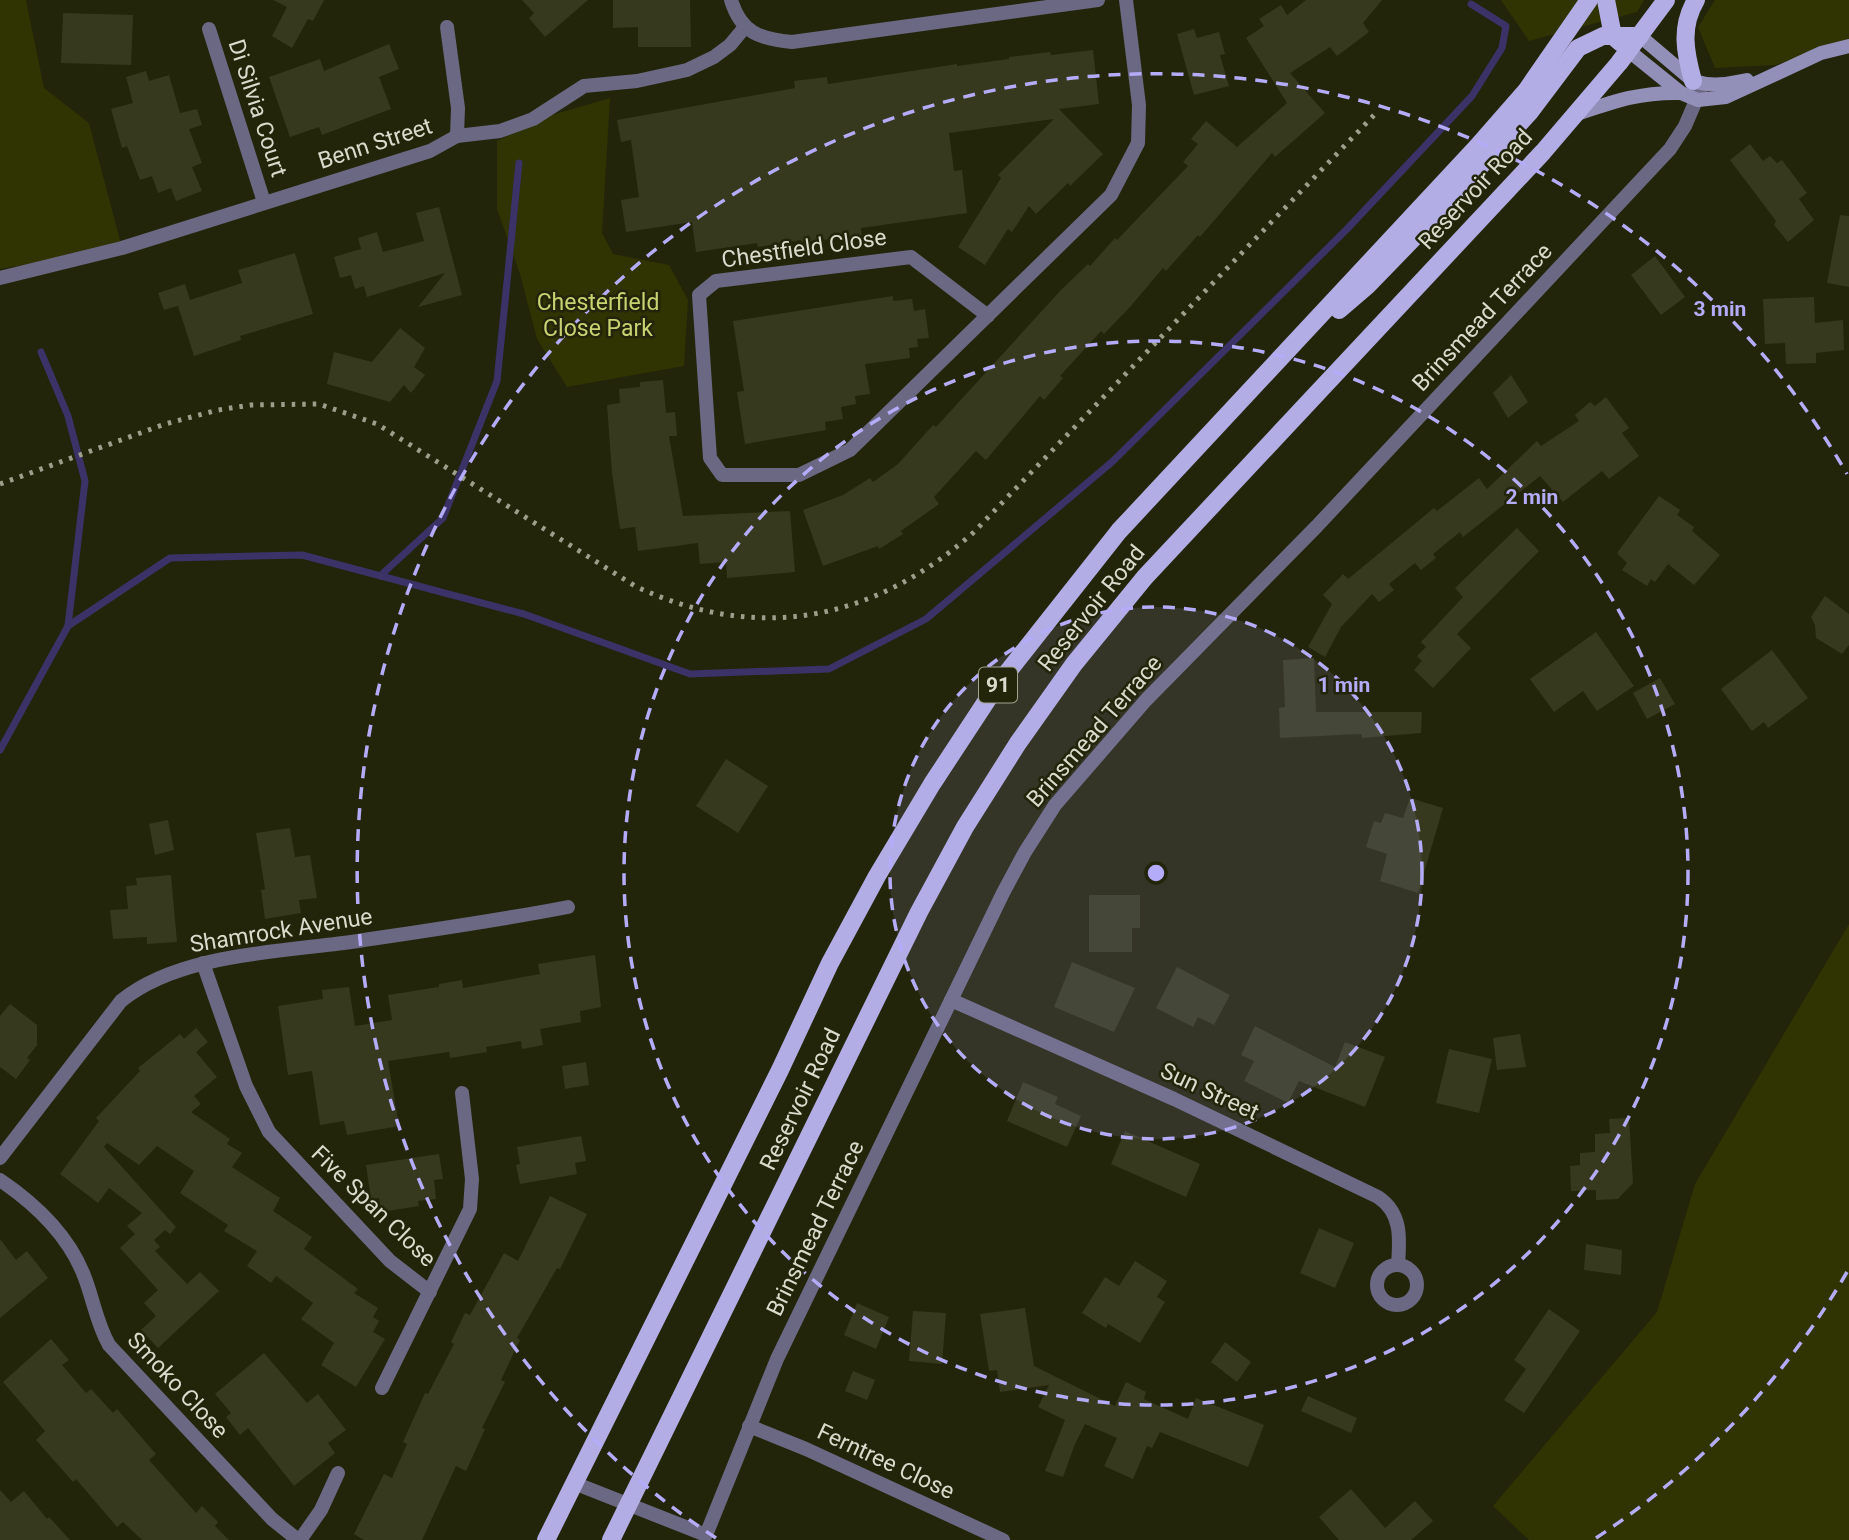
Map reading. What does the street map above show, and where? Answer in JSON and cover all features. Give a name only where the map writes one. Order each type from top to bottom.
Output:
[{"type":"main road","name":"Reservoir Road","points":[[546,1540],[780,1070],[830,963],[932,783],[995,688],[1119,531],[1477,147],[1525,91],[1589,0]]},
{"type":"main road","points":[[1606,0],[1613,36],[1629,51]]},
{"type":"main road","name":"Reservoir Road","points":[[611,1540],[919,912],[965,827],[1018,743],[1074,664],[1145,577],[1577,114],[1629,51],[1666,0]]},
{"type":"main road","points":[[1692,86],[1685,47],[1685,29],[1696,0]]},
{"type":"main road","points":[[1289,350],[1367,286],[1430,222],[1529,113],[1578,48],[1603,36],[1640,36]]},
{"type":"street","points":[[731,0],[735,13],[745,27],[758,36],[792,42],[1098,0]]},
{"type":"street","name":"Chestfield Close","points":[[988,316],[911,257],[716,281],[699,295],[710,458],[722,475],[799,475],[850,450],[988,316],[1111,195],[1138,144],[1139,105],[1126,0]]},
{"type":"street","points":[[447,27],[458,108],[457,136]]},
{"type":"street","name":"Benn Street","points":[[0,278],[122,248],[430,151],[457,136],[500,131],[533,119],[584,86],[637,81],[687,70],[714,57],[730,45],[745,27]]},
{"type":"street","name":"Di Silvia Court","points":[[209,29],[264,202]]},
{"type":"street","points":[[1640,36],[1692,86],[1698,100],[1726,97],[1821,53],[1849,46]]},
{"type":"street","points":[[1629,51],[1692,86]]},
{"type":"street","points":[[1577,114],[1629,96],[1692,86],[1724,85],[1772,74]]},
{"type":"street","name":"Brinsmead Terrace","points":[[629,1505],[706,1535],[777,1359],[1024,852],[1055,805],[1146,701],[1317,526],[1662,157],[1685,126],[1698,100]]},
{"type":"street","name":"Shamrock Avenue","points":[[0,1158],[121,1001],[156,978],[203,963],[493,922],[568,907]]},
{"type":"street","name":"Five Span Close","points":[[203,963],[211,993],[246,1086],[269,1132],[390,1261],[430,1292],[470,1209],[472,1180],[462,1093]]},
{"type":"street","name":"Sun Street","points":[[951,1000],[1174,1099],[1378,1197],[1390,1205],[1396,1216],[1398,1265]]},
{"type":"street","name":"Smoko Close","points":[[0,1180],[37,1208],[70,1249],[83,1274],[98,1324],[109,1345],[272,1518],[299,1540],[321,1510],[338,1473]]},
{"type":"street","points":[[382,1388],[430,1292]]},
{"type":"street","name":"Ferntree Close","points":[[749,1426],[806,1449],[1003,1540]]},
{"type":"street","points":[[574,1483],[629,1505]]},
{"type":"green space","points":[[0,0],[26,0],[44,88],[89,123],[122,248],[0,269]]},
{"type":"green space","points":[[1501,0],[1644,0],[1637,12],[1529,41]]},
{"type":"green space","points":[[1715,0],[1849,0],[1849,43],[1834,45],[1775,65],[1715,68],[1698,27]]},
{"type":"green space","name":"Chesterfield Close Park","points":[[610,98],[602,233],[613,254],[669,265],[688,300],[684,366],[567,387],[537,339],[520,274],[497,209],[497,141],[552,115]]},
{"type":"green space","points":[[1849,924],[1849,1540],[1529,1540],[1493,1506],[1657,1312],[1695,1184]]},
{"type":"building","points":[[273,0],[324,0],[313,21],[308,19],[292,48],[272,36],[287,7]]},
{"type":"building","points":[[522,0],[588,0],[545,37],[529,18],[534,13]]},
{"type":"building","points":[[613,0],[690,0],[691,47],[638,47],[638,27],[613,28]]},
{"type":"building","points":[[1306,0],[1382,0],[1363,23],[1369,32],[1337,56],[1330,47],[1290,73],[1325,113],[1275,157],[1272,153],[1200,237],[1198,235],[1166,271],[1163,268],[1104,334],[1101,331],[1060,376],[1063,378],[1044,400],[1040,396],[986,460],[976,451],[934,497],[939,504],[901,531],[903,534],[879,549],[878,546],[823,566],[803,510],[843,495],[870,478],[873,482],[898,464],[933,425],[936,427],[1061,290],[1088,264],[1090,266],[1115,238],[1117,240],[1188,166],[1183,162],[1198,144],[1191,139],[1206,121],[1237,147],[1287,103],[1246,38],[1264,26],[1259,19],[1281,5],[1287,15]]},
{"type":"building","points":[[63,13],[133,15],[131,65],[61,63]]},
{"type":"building","points":[[1194,29],[1197,38],[1219,32],[1225,54],[1220,55],[1229,86],[1194,95],[1177,34]]},
{"type":"building","points":[[389,44],[399,69],[379,77],[391,109],[322,135],[319,127],[290,137],[269,77],[320,59],[324,71]]},
{"type":"building","points":[[1093,50],[1099,104],[1059,109],[1103,154],[1036,214],[1029,206],[1012,232],[1008,229],[985,265],[958,247],[1001,178],[998,175],[1054,119],[949,133],[954,171],[962,170],[967,213],[861,228],[862,236],[801,240],[758,247],[757,243],[696,252],[692,222],[626,232],[621,200],[639,197],[631,140],[621,142],[617,120],[795,88],[794,81],[827,77],[828,84],[1009,57]]},
{"type":"building","points":[[146,71],[149,81],[169,75],[180,113],[197,109],[202,125],[189,129],[202,163],[192,167],[202,191],[176,201],[171,188],[158,193],[152,176],[140,180],[127,146],[122,148],[111,109],[133,103],[126,77]]},
{"type":"building","points":[[1750,144],[1763,161],[1770,156],[1777,163],[1782,160],[1807,193],[1799,199],[1814,220],[1788,242],[1774,225],[1776,221],[1730,160]]},
{"type":"building","points":[[439,207],[462,295],[418,307],[445,273],[367,297],[364,286],[355,289],[351,275],[340,278],[334,257],[361,249],[358,238],[377,232],[383,252],[424,241],[416,213]]},
{"type":"building","points":[[1840,215],[1849,216],[1849,287],[1827,283]]},
{"type":"building","points":[[295,253],[313,314],[240,336],[241,340],[194,356],[178,306],[164,310],[158,293],[185,284],[190,300],[242,283],[238,270]]},
{"type":"building","points":[[1655,256],[1685,297],[1661,315],[1631,275]]},
{"type":"building","points":[[893,296],[893,301],[912,299],[914,311],[925,309],[929,338],[917,339],[918,347],[909,348],[910,358],[865,364],[870,394],[855,396],[856,404],[841,407],[843,419],[825,422],[826,430],[745,444],[737,392],[744,391],[733,321]]},
{"type":"building","points":[[1814,297],[1815,323],[1843,320],[1844,350],[1816,353],[1816,363],[1786,364],[1785,343],[1765,344],[1763,299]]},
{"type":"building","points":[[400,328],[425,348],[414,367],[425,375],[411,393],[404,385],[390,402],[327,384],[334,352],[372,362]]},
{"type":"building","points":[[1511,375],[1528,402],[1508,418],[1493,393]]},
{"type":"building","points":[[663,380],[666,413],[675,412],[677,436],[669,436],[683,516],[790,511],[795,572],[727,578],[726,562],[700,564],[698,543],[638,551],[635,527],[620,529],[612,473],[607,405],[620,403],[619,389],[640,387],[640,382]]},
{"type":"building","points":[[1606,397],[1629,428],[1622,433],[1639,456],[1609,479],[1602,471],[1563,502],[1540,476],[1463,537],[1460,532],[1433,554],[1436,558],[1421,570],[1415,563],[1389,584],[1394,590],[1379,602],[1372,594],[1341,627],[1325,657],[1308,647],[1332,604],[1323,595],[1343,574],[1348,579],[1434,508],[1437,511],[1479,478],[1487,489],[1537,441],[1541,446],[1579,421],[1575,415],[1590,402],[1595,406]]},
{"type":"building","points":[[1659,496],[1680,510],[1677,515],[1694,527],[1692,531],[1720,555],[1694,585],[1668,564],[1655,582],[1651,579],[1647,586],[1622,570],[1627,563],[1617,553]]},
{"type":"building","points":[[1517,528],[1539,551],[1457,634],[1471,648],[1433,688],[1414,670],[1422,661],[1417,656],[1426,647],[1421,642],[1463,597],[1455,588]]},
{"type":"building","points":[[1825,596],[1849,614],[1849,645],[1842,654],[1816,638],[1811,617]]},
{"type":"building","points":[[1596,632],[1634,686],[1597,711],[1583,691],[1554,712],[1530,679]]},
{"type":"building","points":[[1772,650],[1808,698],[1768,728],[1764,722],[1752,731],[1721,689]]},
{"type":"building","points":[[1314,658],[1316,712],[1422,712],[1421,733],[1362,738],[1361,734],[1280,738],[1279,708],[1285,707],[1283,660]]},
{"type":"building","points":[[1660,678],[1675,704],[1647,719],[1633,693]]},
{"type":"building","points":[[726,759],[768,786],[738,833],[696,806]]},
{"type":"building","points":[[1410,798],[1443,808],[1418,893],[1380,881],[1387,854],[1366,847],[1374,821],[1381,823],[1385,813],[1403,818]]},
{"type":"building","points":[[168,820],[174,850],[155,855],[149,824]]},
{"type":"building","points":[[290,828],[295,857],[310,855],[317,898],[299,900],[301,913],[265,919],[261,890],[265,889],[256,833]]},
{"type":"building","points":[[171,875],[177,942],[147,944],[147,937],[113,939],[110,910],[128,909],[126,886],[137,885],[136,878]]},
{"type":"building","points":[[1089,895],[1140,895],[1140,928],[1132,928],[1132,952],[1089,952]]},
{"type":"building","points":[[595,955],[601,1007],[580,1011],[581,1022],[540,1029],[543,1045],[522,1049],[521,1041],[486,1047],[487,1052],[450,1058],[449,1052],[388,1061],[399,1126],[347,1135],[344,1121],[320,1125],[312,1071],[288,1075],[278,1006],[323,999],[322,990],[349,987],[355,1026],[392,1020],[388,995],[439,987],[439,984],[462,980],[463,988],[540,974],[538,964]]},
{"type":"building","points":[[1072,962],[1135,988],[1114,1032],[1054,1007]]},
{"type":"building","points":[[1177,967],[1230,995],[1214,1025],[1198,1017],[1193,1027],[1156,1008]]},
{"type":"building","points":[[10,1004],[37,1025],[37,1045],[16,1079],[0,1067],[0,1016]]},
{"type":"building","points":[[1255,1026],[1335,1067],[1345,1042],[1385,1057],[1365,1107],[1299,1081],[1288,1103],[1244,1081],[1254,1061],[1241,1055]]},
{"type":"building","points":[[196,1028],[208,1042],[196,1052],[217,1077],[194,1096],[201,1104],[191,1112],[230,1139],[227,1144],[242,1153],[232,1167],[280,1198],[273,1211],[312,1237],[304,1249],[358,1289],[354,1293],[378,1308],[373,1317],[379,1321],[373,1332],[385,1339],[356,1387],[321,1365],[334,1343],[301,1319],[313,1303],[276,1276],[271,1283],[247,1266],[257,1251],[224,1231],[228,1225],[180,1193],[194,1171],[157,1146],[139,1165],[107,1143],[104,1147],[176,1227],[170,1234],[165,1230],[154,1240],[160,1247],[155,1251],[187,1284],[200,1272],[219,1291],[158,1348],[141,1330],[156,1316],[144,1303],[158,1290],[120,1248],[135,1234],[127,1226],[142,1213],[109,1188],[98,1203],[60,1174],[99,1121],[96,1118],[140,1071],[138,1068],[180,1034],[184,1039]]},
{"type":"building","points":[[1520,1034],[1526,1067],[1497,1070],[1493,1038]]},
{"type":"building","points":[[1449,1049],[1492,1059],[1479,1113],[1436,1103]]},
{"type":"building","points":[[586,1062],[589,1085],[565,1089],[562,1066]]},
{"type":"building","points":[[1023,1082],[1058,1097],[1055,1104],[1081,1116],[1067,1147],[1007,1121]]},
{"type":"building","points":[[1629,1118],[1633,1183],[1618,1199],[1596,1200],[1596,1190],[1571,1191],[1570,1166],[1580,1165],[1580,1153],[1595,1152],[1595,1134],[1610,1133],[1609,1119]]},
{"type":"building","points":[[1125,1131],[1200,1164],[1186,1197],[1111,1164]]},
{"type":"building","points":[[581,1136],[586,1161],[575,1163],[577,1174],[520,1184],[516,1165],[520,1164],[517,1147]]},
{"type":"building","points":[[439,1154],[443,1179],[434,1180],[436,1199],[418,1201],[419,1206],[381,1212],[379,1198],[371,1199],[366,1165]]},
{"type":"building","points":[[550,1196],[587,1214],[560,1269],[557,1268],[517,1338],[520,1340],[501,1380],[505,1382],[482,1428],[485,1429],[466,1471],[456,1466],[422,1540],[364,1540],[354,1534],[384,1474],[392,1478],[407,1444],[403,1442],[425,1393],[428,1394],[454,1344],[451,1342],[465,1313],[470,1315],[504,1253],[518,1261]]},
{"type":"building","points":[[1319,1228],[1354,1243],[1335,1288],[1300,1273]]},
{"type":"building","points":[[0,1239],[16,1260],[27,1251],[48,1278],[0,1318]]},
{"type":"building","points":[[1586,1244],[1622,1250],[1621,1275],[1584,1270]]},
{"type":"building","points":[[1135,1261],[1167,1281],[1157,1297],[1165,1302],[1140,1343],[1108,1324],[1106,1328],[1082,1313],[1105,1277],[1119,1286]]},
{"type":"building","points":[[857,1303],[889,1317],[876,1349],[844,1335]]},
{"type":"building","points":[[1025,1308],[1034,1366],[1115,1406],[1126,1382],[1146,1392],[1144,1399],[1188,1419],[1196,1398],[1264,1425],[1248,1467],[1160,1432],[1152,1448],[1147,1446],[1133,1479],[1104,1466],[1117,1438],[1085,1424],[1063,1477],[1045,1471],[1065,1420],[1038,1407],[1049,1385],[1000,1392],[997,1370],[989,1371],[980,1314]]},
{"type":"building","points":[[1549,1309],[1580,1331],[1524,1413],[1504,1400],[1526,1369],[1514,1360]]},
{"type":"building","points":[[913,1311],[946,1313],[942,1364],[909,1361]]},
{"type":"building","points":[[51,1339],[69,1360],[62,1365],[86,1393],[91,1389],[113,1413],[117,1409],[156,1454],[149,1460],[196,1513],[202,1506],[218,1522],[215,1526],[229,1540],[142,1540],[123,1522],[117,1527],[76,1479],[73,1482],[36,1440],[45,1431],[3,1382]]},
{"type":"building","points":[[1225,1342],[1251,1362],[1237,1382],[1211,1362]]},
{"type":"building","points":[[264,1353],[307,1403],[318,1394],[346,1430],[328,1443],[335,1453],[294,1486],[248,1428],[240,1435],[226,1417],[231,1413],[215,1394]]},
{"type":"building","points":[[853,1371],[875,1380],[867,1400],[845,1391]]},
{"type":"building","points":[[1308,1396],[1357,1418],[1351,1433],[1301,1411]]},
{"type":"building","points":[[1351,1489],[1385,1528],[1415,1501],[1433,1521],[1411,1540],[1339,1540],[1319,1517]]},
{"type":"building","points":[[0,1490],[11,1502],[24,1491],[47,1519],[49,1517],[70,1540],[0,1540]]},
{"type":"waterway","points":[[68,626],[170,558],[302,555],[524,614],[690,674],[829,669],[926,619],[1112,462],[1348,228],[1472,96],[1502,48],[1506,26],[1471,4]]},
{"type":"waterway","points":[[380,576],[443,518],[497,381],[519,163]]},
{"type":"waterway","points":[[0,750],[68,626],[85,481],[68,416],[41,352]]},
{"type":"railway","points":[[0,484],[165,424],[218,410],[251,405],[319,404],[377,424],[635,586],[680,604],[725,615],[770,618],[813,614],[855,603],[896,586],[936,562],[974,532],[1378,111]]}]
